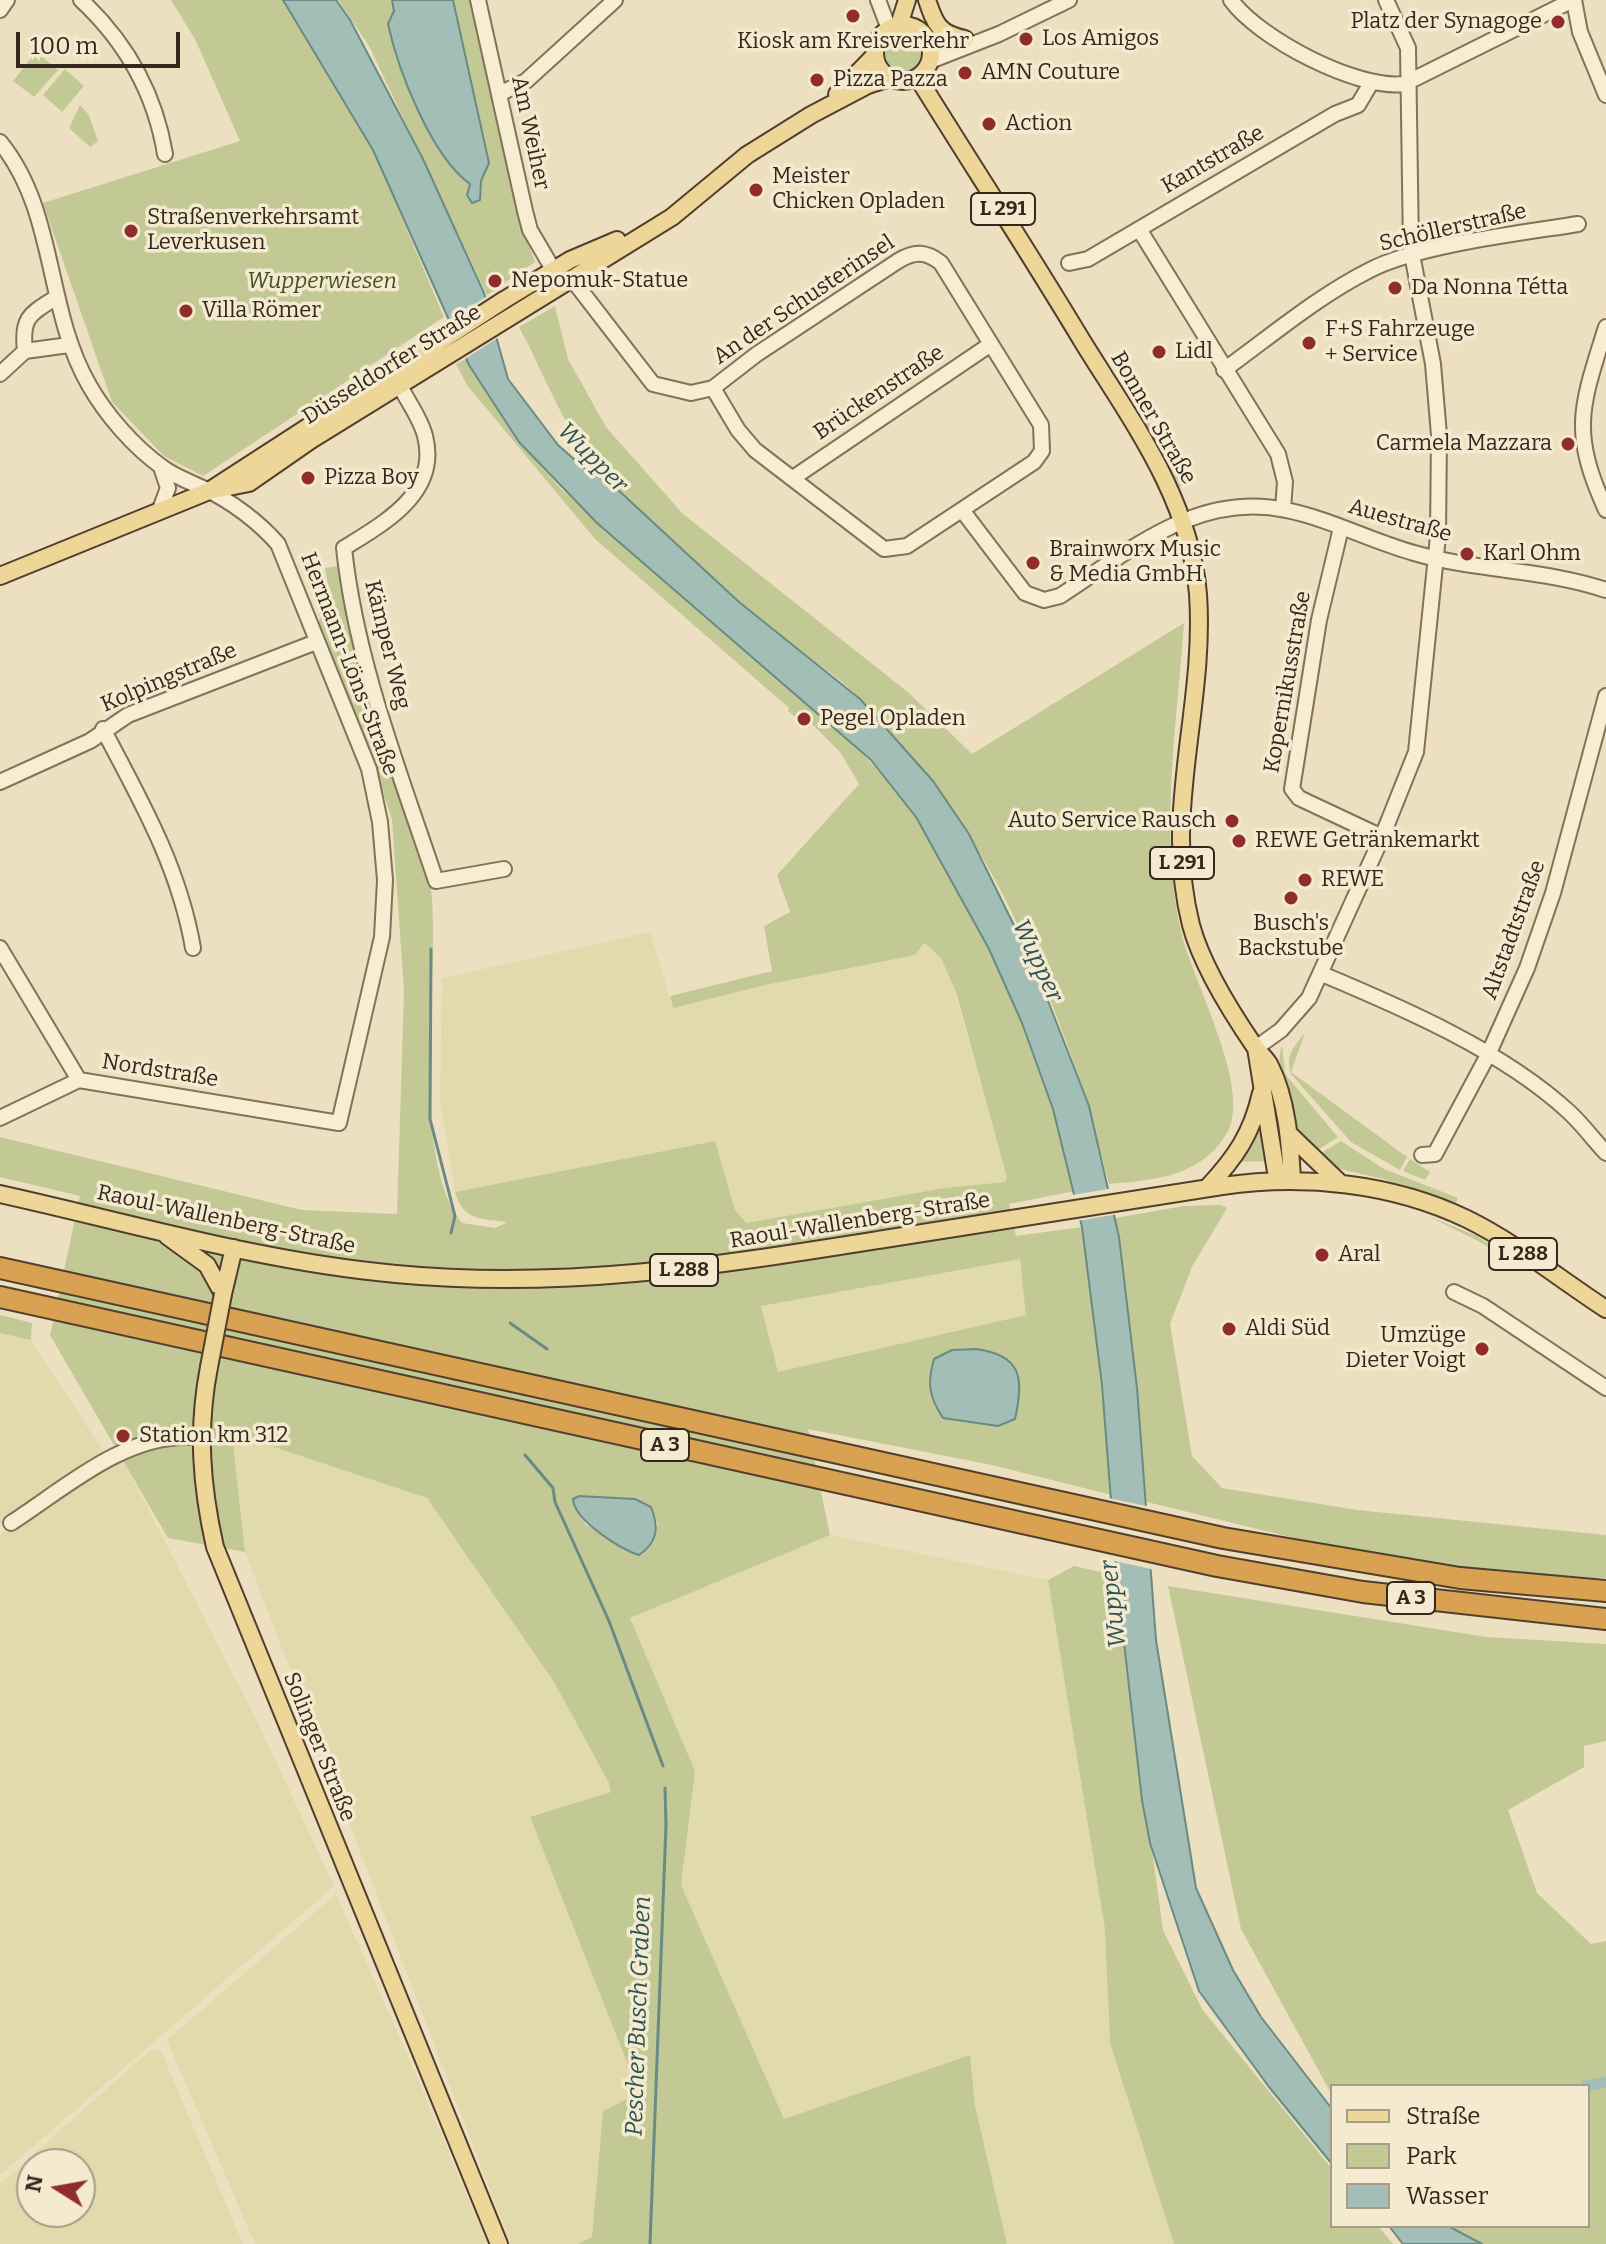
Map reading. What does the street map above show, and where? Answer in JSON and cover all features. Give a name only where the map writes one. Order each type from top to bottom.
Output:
[{"type":"highway","name":"A 3","points":[[0,1268],[1223,1538],[1460,1578],[1606,1591]]},
{"type":"highway","name":"A 3","points":[[0,1297],[1217,1566],[1363,1592],[1606,1619]]},
{"type":"main road","points":[[907,0],[894,27],[877,45],[875,55],[882,73],[901,82],[918,78],[930,53],[919,30],[919,0]]},
{"type":"main road","points":[[927,0],[936,27],[947,36],[965,39]]},
{"type":"main road","points":[[894,27],[919,30]]},
{"type":"main road","name":"Düsseldorfer Straße","points":[[811,115],[842,90],[875,55]]},
{"type":"main road","name":"Düsseldorfer Straße","points":[[0,576],[209,491],[391,370],[513,316],[635,237],[672,217],[747,155],[811,115],[868,85],[890,78]]},
{"type":"main road","name":"Bonner Straße","points":[[918,78],[1128,412],[1173,492],[1182,519],[1198,595],[1197,661],[1178,823],[1183,878],[1191,927],[1209,968],[1256,1048],[1270,1065],[1288,1133],[1284,1178]]},
{"type":"main road","name":"Düsseldorfer Straße","points":[[209,491],[249,483],[400,386],[504,300],[591,249],[635,237]]},
{"type":"main road","points":[[391,370],[400,386]]},
{"type":"main road","name":"Bonner Straße","points":[[1256,1048],[1284,1178]]},
{"type":"main road","points":[[1207,1188],[1244,1145],[1254,1122],[1262,1087]]},
{"type":"main road","points":[[1288,1133],[1342,1185]]},
{"type":"main road","name":"L 288","points":[[1207,1188],[1284,1178],[1405,1197],[1470,1220],[1606,1309]]},
{"type":"main road","name":"Raoul-Wallenberg-Straße","points":[[0,1194],[234,1248],[397,1275],[460,1279],[611,1278],[712,1266],[1207,1188]]},
{"type":"main road","points":[[159,1230],[207,1265],[223,1294]]},
{"type":"main road","name":"Solinger Straße","points":[[234,1248],[204,1397],[201,1452],[205,1503],[215,1547],[499,2244]]},
{"type":"street","points":[[0,10],[7,0]]},
{"type":"street","points":[[81,0],[135,66],[152,99],[165,154]]},
{"type":"street","name":"Am Weiher","points":[[478,0],[530,230],[554,271]]},
{"type":"street","points":[[499,94],[526,81],[615,0]]},
{"type":"street","points":[[878,0],[894,27]]},
{"type":"street","points":[[930,53],[999,34],[1069,0]]},
{"type":"street","points":[[1231,0],[1247,20],[1309,56],[1371,83],[1393,86],[1404,84],[1574,0],[1580,32],[1606,94]]},
{"type":"street","points":[[1256,1048],[1303,1007],[1322,974],[1416,752],[1435,558],[1439,435],[1436,388],[1412,256],[1408,48],[1386,0]]},
{"type":"street","points":[[930,53],[965,39],[999,34]]},
{"type":"street","name":"Kantstraße","points":[[1069,263],[1088,259],[1330,117],[1358,105],[1371,83]]},
{"type":"street","name":"Hermann-Löns-Straße","points":[[0,142],[31,191],[69,345],[90,388],[124,432],[161,467],[209,491],[264,528],[278,544],[372,779],[385,880],[382,937],[339,1123]]},
{"type":"street","name":"Schöllerstraße","points":[[1224,370],[1314,305],[1371,269],[1412,256],[1578,224]]},
{"type":"street","points":[[1139,229],[1278,454],[1285,482],[1283,509]]},
{"type":"street","name":"An der Schusterinsel","points":[[713,388],[757,354],[909,254],[921,253],[941,263],[1041,425],[1044,438],[1034,462],[962,510]]},
{"type":"street","points":[[572,279],[653,384],[691,393],[713,388],[738,430],[755,450],[884,549],[907,546],[962,510],[1025,593],[1044,600],[1060,596],[1182,519]]},
{"type":"street","points":[[25,351],[23,331],[29,314],[57,297]]},
{"type":"street","points":[[1606,327],[1586,398],[1582,432],[1589,471],[1606,510]]},
{"type":"street","name":"Brückenstraße","points":[[793,478],[991,344]]},
{"type":"street","points":[[0,374],[25,351],[69,345]]},
{"type":"street","name":"Kämper Weg","points":[[400,386],[426,438],[424,475],[412,499],[400,511],[344,548],[355,617],[378,704],[436,881],[504,869]]},
{"type":"street","points":[[159,512],[168,488],[161,467]]},
{"type":"street","name":"Auestraße","points":[[1182,519],[1225,508],[1283,509],[1435,558],[1606,590]]},
{"type":"street","name":"Kopernikusstraße","points":[[1341,528],[1319,620],[1292,781],[1293,792],[1299,798],[1382,837]]},
{"type":"street","name":"Kolpingstraße","points":[[0,782],[90,741],[103,729],[159,701],[316,642]]},
{"type":"street","name":"Altstadtstraße","points":[[1422,1155],[1435,1154],[1517,994],[1544,920],[1606,696]]},
{"type":"street","points":[[103,729],[168,855],[193,948]]},
{"type":"street","name":"Nordstraße","points":[[0,948],[79,1080],[339,1123]]},
{"type":"street","points":[[1322,974],[1393,1003],[1488,1055],[1552,1097],[1606,1153]]},
{"type":"street","points":[[0,1118],[79,1080]]},
{"type":"street","points":[[1454,1292],[1483,1306],[1606,1388]]},
{"type":"street","points":[[11,1523],[126,1450],[150,1439],[189,1437]]},
{"type":"shaded area","points":[[650,932],[673,1008],[923,943],[941,958],[956,995],[1007,1178],[1005,1182],[945,1188],[745,1223],[735,1211],[715,1141],[455,1192],[440,1102],[442,978]]},
{"type":"shaded area","points":[[1020,1258],[1027,1315],[778,1373],[760,1306]]},
{"type":"shaded area","points":[[0,1333],[31,1340],[107,1457],[0,1524]]},
{"type":"shaded area","points":[[232,1433],[427,1498],[554,1682],[609,1783],[611,1792],[530,1818],[639,2093],[603,2111],[592,2238],[578,2244],[511,2244],[245,1552]]},
{"type":"shaded area","points":[[122,1458],[257,1721],[334,1886],[31,2148],[16,2148],[16,2161],[0,2175],[0,1535]]},
{"type":"shaded area","points":[[830,1535],[1048,1580],[1105,1929],[1110,2043],[1174,2244],[1007,2244],[975,2106],[969,2055],[784,2119],[681,1885],[695,1771],[630,1618]]},
{"type":"shaded area","points":[[336,1894],[487,2244],[255,2244],[167,2040]]},
{"type":"shaded area","points":[[152,2049],[161,2051],[243,2244],[0,2244],[0,2184],[16,2170],[16,2228],[96,2228],[96,2148],[41,2148]]},
{"type":"green space","name":"Wupperwiesen","points":[[171,0],[283,0],[373,150],[444,317],[203,476],[164,456],[112,402],[43,203],[240,141],[195,39]]},
{"type":"green space","points":[[338,0],[474,0],[520,221],[535,262],[487,295],[369,46]]},
{"type":"green space","points":[[904,34],[918,39],[923,53],[918,67],[904,72],[890,67],[885,53],[890,39]]},
{"type":"green space","points":[[36,52],[58,70],[34,97],[13,81]]},
{"type":"green space","points":[[65,69],[84,86],[62,112],[43,95]]},
{"type":"green space","points":[[80,105],[89,115],[98,141],[90,147],[69,128]]},
{"type":"green space","points":[[555,306],[568,359],[606,427],[683,514],[909,693],[972,754],[1184,623],[1172,778],[1171,856],[1181,932],[1217,1032],[1232,1086],[1233,1110],[1229,1129],[1207,1157],[1178,1173],[1109,1184],[1080,1082],[1040,974],[1016,921],[963,824],[916,761],[852,691],[687,559],[601,474],[576,440],[519,327]]},
{"type":"green space","points":[[465,359],[519,442],[561,489],[829,721],[875,767],[905,803],[940,854],[990,946],[1051,1098],[1075,1191],[1009,1204],[1016,1236],[1082,1227],[1090,1274],[1112,1495],[992,1465],[808,1429],[830,1535],[630,1618],[695,1771],[681,1885],[784,2119],[970,2055],[975,2106],[1007,2244],[578,2244],[592,2237],[603,2111],[639,2093],[530,1817],[611,1792],[609,1783],[554,1682],[427,1498],[232,1433],[245,1552],[168,1538],[50,1335],[80,1196],[0,1177],[0,1137],[302,1210],[397,1214],[404,991],[392,819],[363,733],[317,625],[320,618],[318,608],[332,606],[325,568],[339,566],[360,655],[429,877],[433,925],[431,1111],[436,1154],[446,1193],[462,1223],[495,1228],[508,1222],[475,1217],[463,1208],[455,1192],[715,1141],[735,1210],[746,1223],[945,1188],[1005,1182],[1007,1178],[957,995],[941,958],[924,943],[915,955],[765,985],[673,1008],[670,996],[772,971],[764,926],[790,912],[777,875],[859,784],[840,752],[812,724],[808,728],[788,711],[789,708],[595,539],[467,385],[456,364]],"holes":[[[1020,1259],[1026,1315],[778,1372],[761,1306]],[[579,1496],[635,1499],[651,1508],[658,1525],[623,1550],[609,1536],[585,1524]]]},
{"type":"green space","points":[[1143,412],[1183,485],[1178,488],[1139,417]]},
{"type":"green space","points":[[1305,1033],[1291,1072],[1407,1157],[1400,1170],[1351,1142],[1291,1074],[1290,1056]]},
{"type":"green space","points":[[1282,1045],[1285,1074],[1338,1137],[1313,1153],[1286,1101],[1280,1072]]},
{"type":"green space","points":[[1262,1121],[1270,1161],[1240,1162],[1257,1137]]},
{"type":"green space","points":[[1341,1141],[1384,1169],[1458,1198],[1455,1204],[1383,1179],[1336,1168],[1316,1156]]},
{"type":"green space","points":[[1410,1159],[1430,1172],[1425,1180],[1403,1171]]},
{"type":"green space","points":[[1221,1205],[1227,1208],[1192,1267],[1170,1324],[1192,1456],[1222,1488],[1357,1510],[1606,1535],[1606,1578],[1544,1577],[1364,1555],[1147,1502],[1115,1218],[1184,1206]]},
{"type":"green space","points":[[1428,1216],[1477,1236],[1515,1265],[1480,1242]]},
{"type":"green space","points":[[0,1315],[32,1323],[31,1340],[0,1333]]},
{"type":"green space","points":[[1074,1566],[1114,1575],[1163,1930],[1202,2009],[1330,2167],[1330,2228],[1380,2228],[1393,2244],[1174,2244],[1110,2043],[1105,1929],[1048,1580]]},
{"type":"green space","points":[[1168,1586],[1486,1637],[1606,1644],[1606,1741],[1584,1746],[1584,1767],[1508,1810],[1537,1893],[1591,1944],[1606,1941],[1606,2244],[1482,2244],[1452,2228],[1590,2228],[1590,2084],[1330,2084],[1330,2091],[1241,1929]]},
{"type":"water","points":[[283,0],[336,0],[350,20],[423,159],[484,293],[508,379],[558,445],[593,476],[602,475],[739,602],[860,699],[933,781],[969,834],[1036,970],[1089,1106],[1119,1237],[1137,1388],[1156,1640],[1196,1888],[1233,1970],[1261,2017],[1330,2106],[1330,2162],[1269,2087],[1199,1991],[1150,1843],[1142,1800],[1118,1590],[1102,1385],[1082,1227],[1053,1109],[1022,1023],[989,949],[916,817],[871,760],[597,523],[519,442],[469,365],[373,150]]},
{"type":"water","points":[[392,0],[453,0],[489,163],[481,181],[480,200],[472,203],[467,195],[470,184],[442,154],[418,111],[388,24],[394,11]]},
{"type":"water","points":[[976,1349],[1003,1357],[1016,1371],[1019,1392],[1015,1419],[998,1426],[943,1418],[938,1410],[931,1390],[930,1375],[934,1359],[952,1350]]},
{"type":"water","points":[[579,1496],[635,1499],[651,1507],[656,1528],[650,1545],[639,1555],[610,1540],[581,1516],[573,1499]]},
{"type":"water","points":[[1391,2228],[1452,2228],[1482,2244],[1403,2244]]},
{"type":"pier","points":[[489,295],[499,337],[462,361],[443,324]]},
{"type":"pier","points":[[1114,1188],[1119,1214],[1077,1221],[1072,1195]]},
{"type":"pier","points":[[1108,1498],[1151,1507],[1155,1570],[1114,1561]]},
{"type":"waterway","name":"Pescher Busch Graben","points":[[431,949],[430,1119],[455,1216],[451,1233]]},
{"type":"waterway","name":"Pescher Busch Graben","points":[[510,1323],[547,1349]]},
{"type":"waterway","name":"Pescher Busch Graben","points":[[525,1455],[553,1488],[555,1502],[609,1621],[663,1766]]},
{"type":"waterway","name":"Pescher Busch Graben","points":[[650,2244],[665,1788]]},
{"type":"waterway","points":[[1590,2085],[1606,2082]]},
{"type":"place","name":"Kiosk am Kreisverkehr","points":[[853,16]]},
{"type":"place","name":"Platz der Synagoge","points":[[1558,22]]},
{"type":"place","name":"Los Amigos","points":[[1026,39]]},
{"type":"place","name":"AMN Couture","points":[[965,73]]},
{"type":"place","name":"Pizza Pazza","points":[[817,80]]},
{"type":"place","name":"Action","points":[[989,124]]},
{"type":"place","name":"Meister Chicken Opladen","points":[[756,190]]},
{"type":"place","name":"Straßenverkehrsamt Leverkusen","points":[[131,231]]},
{"type":"place","name":"Nepomuk-Statue","points":[[495,281]]},
{"type":"place","name":"Da Nonna Tétta","points":[[1395,288]]},
{"type":"place","name":"Villa Römer","points":[[186,311]]},
{"type":"place","name":"F+S Fahrzeuge + Service","points":[[1309,343]]},
{"type":"place","name":"Lidl","points":[[1159,352]]},
{"type":"place","name":"Carmela Mazzara","points":[[1568,444]]},
{"type":"place","name":"Pizza Boy","points":[[308,478]]},
{"type":"place","name":"Karl Ohm","points":[[1467,554]]},
{"type":"place","name":"Brainworx Music & Media GmbH","points":[[1033,563]]},
{"type":"place","name":"Pegel Opladen","points":[[804,719]]},
{"type":"place","name":"Auto Service Rausch","points":[[1232,821]]},
{"type":"place","name":"REWE Getränkemarkt","points":[[1239,841]]},
{"type":"place","name":"REWE","points":[[1305,880]]},
{"type":"place","name":"Busch's Backstube","points":[[1291,898]]},
{"type":"place","name":"Aral","points":[[1322,1255]]},
{"type":"place","name":"Aldi Süd","points":[[1229,1329]]},
{"type":"place","name":"Umzüge Dieter Voigt","points":[[1482,1349]]},
{"type":"place","name":"Station km 312","points":[[123,1436]]},
{"type":"water label","name":"Wupper","points":[[592,458]]},
{"type":"water label","name":"Wupper","points":[[1037,961]]},
{"type":"water label","name":"Wupper","points":[[1114,1604]]}]
